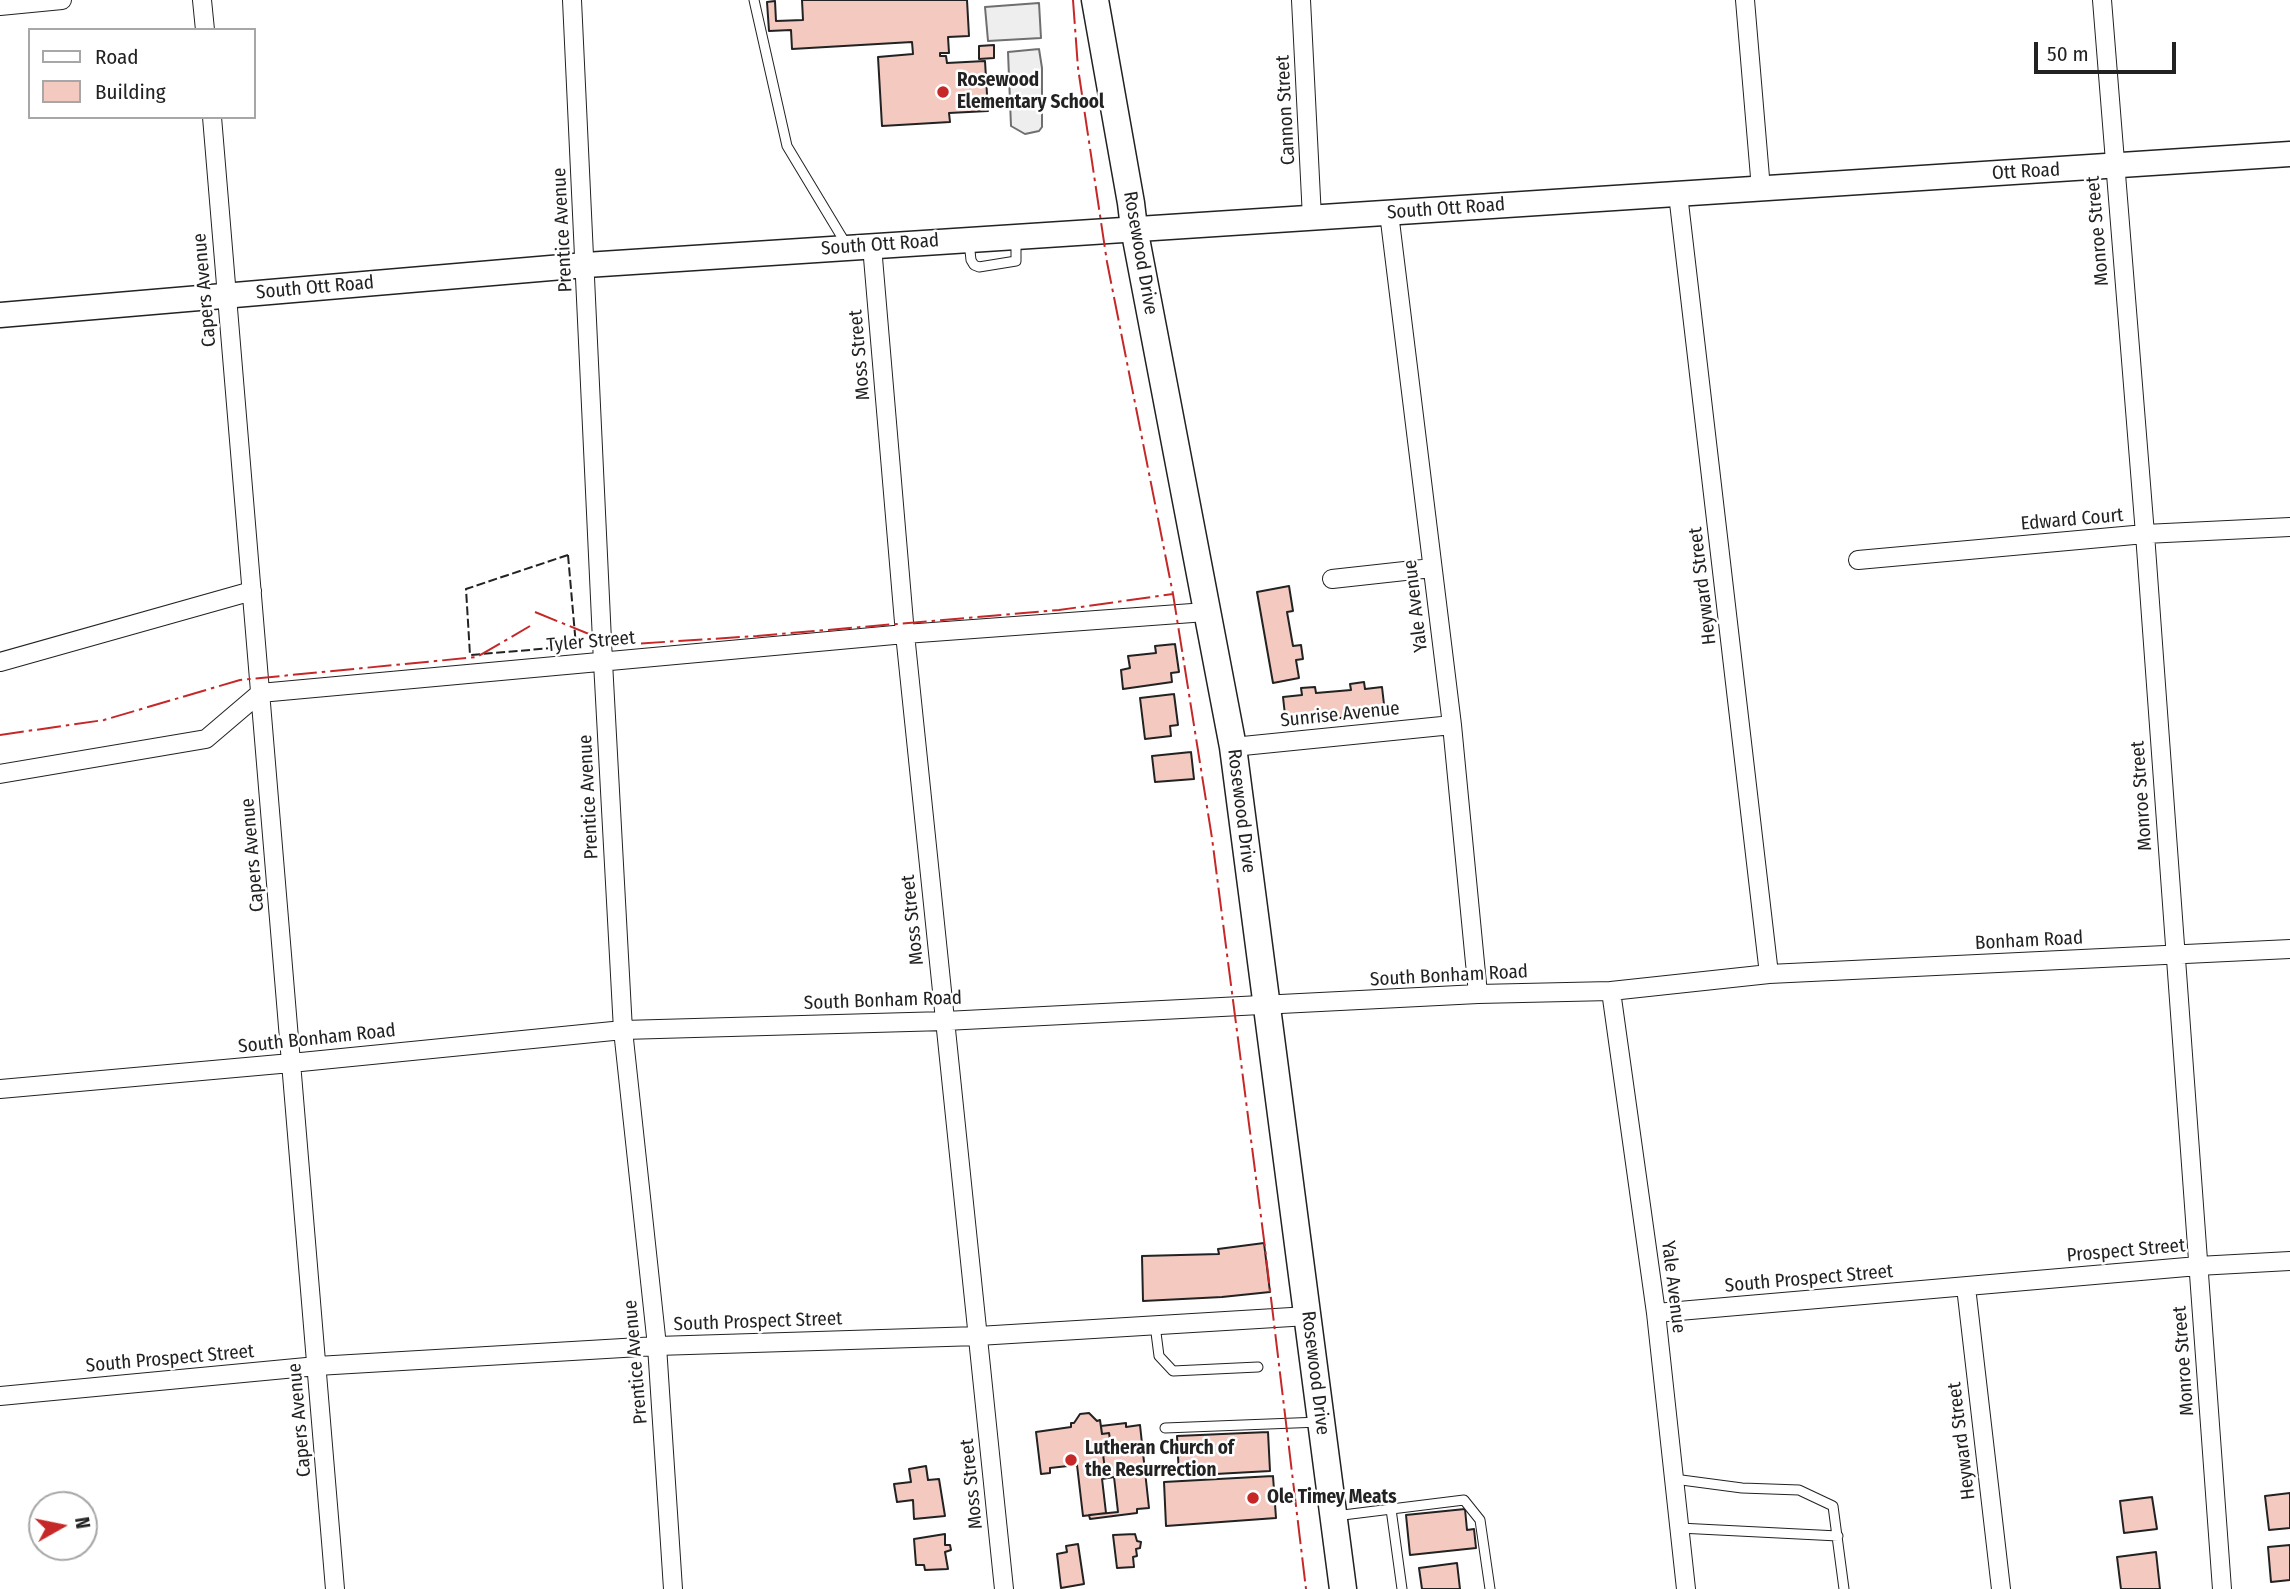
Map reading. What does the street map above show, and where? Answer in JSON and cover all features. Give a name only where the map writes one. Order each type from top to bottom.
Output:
[{"type":"main road","name":"Rosewood Drive","points":[[1095,0],[1131,203],[1133,228],[1233,747],[1343,1589]]},
{"type":"main road","name":"Rosewood Drive","points":[[1102,39],[1114,0]]},
{"type":"street","points":[[0,6],[62,0]]},
{"type":"street","points":[[202,0],[205,28]]},
{"type":"street","name":"Prentice Avenue","points":[[572,0],[623,1030],[657,1346],[673,1589]]},
{"type":"street","name":"Cannon Street","points":[[1301,0],[1312,218]]},
{"type":"street","points":[[1745,0],[1761,189]]},
{"type":"street","name":"Monroe Street","points":[[2102,0],[2145,534],[2222,1589]]},
{"type":"street","name":"Capers Avenue","points":[[212,119],[335,1589]]},
{"type":"street","name":"Ott Road","points":[[1761,189],[2290,154]]},
{"type":"street","name":"South Ott Road","points":[[0,315],[586,265],[1761,189]]},
{"type":"street","name":"Heyward Street","points":[[1678,194],[1769,974]]},
{"type":"street","name":"Yale Avenue","points":[[1389,213],[1451,725],[1478,995]]},
{"type":"street","name":"Moss Street","points":[[860,247],[905,634],[1004,1589]]},
{"type":"street","name":"Edward Court","points":[[1858,560],[2145,534],[2290,527]]},
{"type":"street","points":[[1332,579],[1432,568]]},
{"type":"street","points":[[0,662],[252,591]]},
{"type":"street","name":"Tyler Street","points":[[260,693],[905,634],[1206,612]]},
{"type":"street","points":[[0,774],[206,739],[260,693]]},
{"type":"street","name":"Sunrise Avenue","points":[[1233,747],[1451,725]]},
{"type":"street","name":"Bonham Road","points":[[1769,974],[2290,949]]},
{"type":"street","name":"South Bonham Road","points":[[0,1089],[623,1030],[945,1021],[1611,990],[1769,974]]},
{"type":"street","name":"Yale Avenue","points":[[1611,990],[1656,1313],[1686,1589]]},
{"type":"street","name":"Prospect Street","points":[[1966,1287],[2198,1266],[2290,1261]]},
{"type":"street","name":"Heyward Street","points":[[1966,1287],[2001,1589]]},
{"type":"street","name":"South Prospect Street","points":[[1656,1313],[1966,1287]]},
{"type":"street","name":"South Prospect Street","points":[[0,1396],[317,1366],[657,1346],[978,1336],[1308,1316]]},
{"type":"lane","points":[[754,0],[787,146],[860,247]]},
{"type":"lane","points":[[1155,1325],[1159,1356],[1173,1371],[1258,1367]]},
{"type":"lane","points":[[1166,1428],[1321,1422]]},
{"type":"lane","points":[[1674,1479],[1742,1488],[1799,1490],[1833,1506],[1844,1589]]},
{"type":"lane","points":[[1333,1516],[1464,1500],[1480,1520],[1490,1589]]},
{"type":"lane","points":[[1391,1509],[1402,1589]]},
{"type":"lane","points":[[1679,1528],[1838,1535]]},
{"type":"shaded area","points":[[1039,3],[1041,38],[988,41],[985,7]]},
{"type":"shaded area","points":[[1039,49],[1042,68],[1042,127],[1039,131],[1025,134],[1011,126],[1008,52]]},
{"type":"building","points":[[802,0],[967,0],[969,36],[948,37],[949,53],[940,53],[940,56],[946,56],[947,63],[985,61],[988,111],[949,113],[950,122],[882,126],[878,57],[913,54],[912,42],[792,49],[791,30],[769,31],[767,2],[775,1],[776,21],[803,20]]},
{"type":"building","points":[[994,45],[994,58],[979,59],[979,46]]},
{"type":"building","points":[[1289,586],[1293,611],[1287,612],[1293,646],[1301,645],[1303,659],[1296,660],[1299,678],[1273,683],[1257,592]]},
{"type":"building","points":[[1175,644],[1179,672],[1171,673],[1172,682],[1123,689],[1121,670],[1130,668],[1128,656],[1156,653],[1155,646]]},
{"type":"building","points":[[1364,682],[1365,689],[1382,687],[1385,713],[1286,724],[1283,697],[1302,695],[1301,688],[1315,687],[1316,693],[1351,690],[1350,684]]},
{"type":"building","points":[[1174,694],[1178,725],[1170,726],[1171,736],[1145,739],[1140,698]]},
{"type":"building","points":[[1191,752],[1194,779],[1155,782],[1152,756]]},
{"type":"building","points":[[1264,1243],[1270,1292],[1143,1301],[1142,1256],[1219,1254],[1218,1249]]},
{"type":"building","name":"Lutheran Church of the Resurrection","points":[[1089,1413],[1097,1421],[1100,1420],[1102,1434],[1109,1433],[1112,1453],[1103,1454],[1105,1470],[1101,1470],[1106,1513],[1083,1516],[1077,1465],[1050,1468],[1050,1473],[1041,1474],[1036,1432],[1071,1427],[1071,1423],[1074,1423],[1080,1414]]},
{"type":"building","points":[[1126,1423],[1126,1427],[1140,1425],[1149,1508],[1137,1509],[1137,1513],[1090,1519],[1089,1515],[1118,1512],[1114,1477],[1102,1479],[1101,1470],[1105,1470],[1103,1454],[1112,1453],[1109,1433],[1102,1434],[1101,1426]]},
{"type":"building","points":[[1268,1432],[1270,1471],[1179,1476],[1177,1436]]},
{"type":"building","points":[[926,1466],[928,1480],[939,1479],[945,1516],[914,1519],[913,1500],[897,1502],[894,1484],[911,1482],[909,1469]]},
{"type":"building","points":[[1273,1476],[1276,1518],[1166,1526],[1164,1482]]},
{"type":"building","points":[[2290,1493],[2290,1528],[2269,1530],[2265,1496]]},
{"type":"building","points":[[2152,1497],[2157,1529],[2124,1533],[2120,1501]]},
{"type":"building","points":[[1465,1509],[1467,1530],[1474,1529],[1476,1548],[1410,1555],[1406,1515]]},
{"type":"building","points":[[945,1534],[945,1545],[950,1545],[951,1550],[945,1552],[948,1569],[925,1570],[924,1565],[916,1565],[914,1539]]},
{"type":"building","points":[[1135,1534],[1137,1541],[1141,1542],[1140,1548],[1136,1549],[1137,1556],[1133,1557],[1134,1567],[1117,1568],[1113,1535]]},
{"type":"building","points":[[1078,1544],[1084,1584],[1061,1588],[1057,1554],[1067,1552],[1066,1546]]},
{"type":"building","points":[[2290,1545],[2290,1580],[2271,1582],[2268,1547]]},
{"type":"building","points":[[2156,1552],[2160,1589],[2121,1589],[2117,1557]]},
{"type":"building","points":[[1457,1563],[1460,1589],[1422,1589],[1419,1568]]},
{"type":"fence","points":[[568,555],[576,646],[470,655],[466,589],[568,555]]},
{"type":"power","points":[[1073,0],[1078,68],[1107,262],[1173,594],[1212,838],[1306,1589]]},
{"type":"power","points":[[535,612],[616,645],[757,636],[1059,610],[1173,594]]},
{"type":"power","points":[[0,735],[104,720],[240,680],[477,657],[530,626]]},
{"type":"place","name":"Rosewood Elementary School","points":[[943,92]]},
{"type":"place","name":"Lutheran Church of the Resurrection","points":[[1071,1460]]},
{"type":"place","name":"Ole Timey Meats","points":[[1253,1498]]}]
